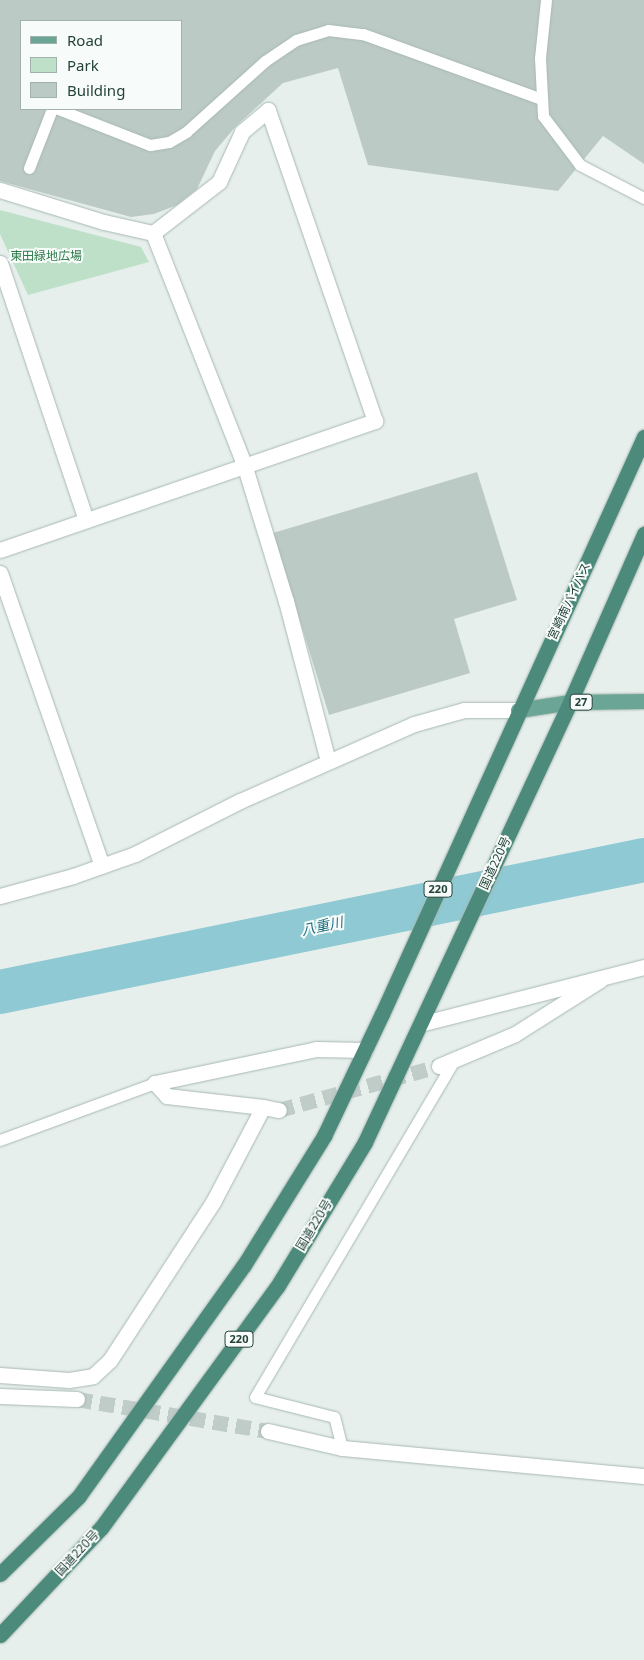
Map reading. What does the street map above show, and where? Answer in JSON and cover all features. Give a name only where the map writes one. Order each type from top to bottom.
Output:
[{"type":"highway","name":"宮崎南バイパス","points":[[365,1050],[518,710],[644,437]]},
{"type":"highway","name":"220","points":[[570,702],[644,534]]},
{"type":"highway","name":"国道220号","points":[[0,1635],[101,1528],[277,1287],[365,1142],[570,702]]},
{"type":"highway","name":"220","points":[[0,1574],[79,1496],[244,1265],[324,1136],[365,1050]]},
{"type":"main road","name":"27","points":[[518,710],[570,702],[644,701]]},
{"type":"street","points":[[0,550],[244,464],[375,421],[268,110],[242,132],[219,182],[153,233]]},
{"type":"street","points":[[0,190],[104,222],[153,233]]},
{"type":"street","points":[[153,233],[244,464],[286,601],[328,761]]},
{"type":"street","points":[[0,263],[86,520]]},
{"type":"street","points":[[0,574],[102,866]]},
{"type":"street","points":[[0,896],[102,866],[134,854],[328,761],[414,724],[464,710],[518,710]]},
{"type":"street","points":[[420,1024],[459,1016],[611,973],[644,967]]},
{"type":"street","points":[[439,1066],[515,1034],[611,973]]},
{"type":"street","points":[[155,1083],[316,1049],[365,1050]]},
{"type":"street","points":[[155,1083],[167,1096],[279,1110]]},
{"type":"street","points":[[0,1375],[69,1380],[93,1376],[110,1360],[213,1202],[263,1107]]},
{"type":"street","points":[[0,1396],[77,1398]]},
{"type":"street","points":[[268,1431],[342,1448],[644,1476]]},
{"type":"lane","points":[[546,0],[540,58],[543,116],[580,165],[644,198]]},
{"type":"lane","points":[[60,110],[150,146],[168,142],[186,132],[265,61],[296,40],[328,30],[363,34],[542,99]]},
{"type":"lane","points":[[30,168],[52,110]]},
{"type":"lane","points":[[342,1448],[334,1417],[256,1397],[454,1061]]},
{"type":"lane","points":[[0,1140],[155,1083]]},
{"type":"green space","name":"東田緑地広場","points":[[0,210],[141,247],[149,262],[28,295],[0,234]]},
{"type":"building","points":[[0,0],[644,0],[644,164],[603,136],[558,191],[368,165],[338,68],[283,83],[236,126],[215,151],[197,189],[177,205],[154,214],[131,217],[0,181]]},
{"type":"building","points":[[477,472],[517,600],[454,619],[470,673],[329,715],[273,533]]},
{"type":"waterway","name":"八重川","points":[[0,992],[644,860]]},
{"type":"tunnel","points":[[279,1110],[439,1066]]},
{"type":"tunnel","points":[[77,1399],[268,1431]]}]
